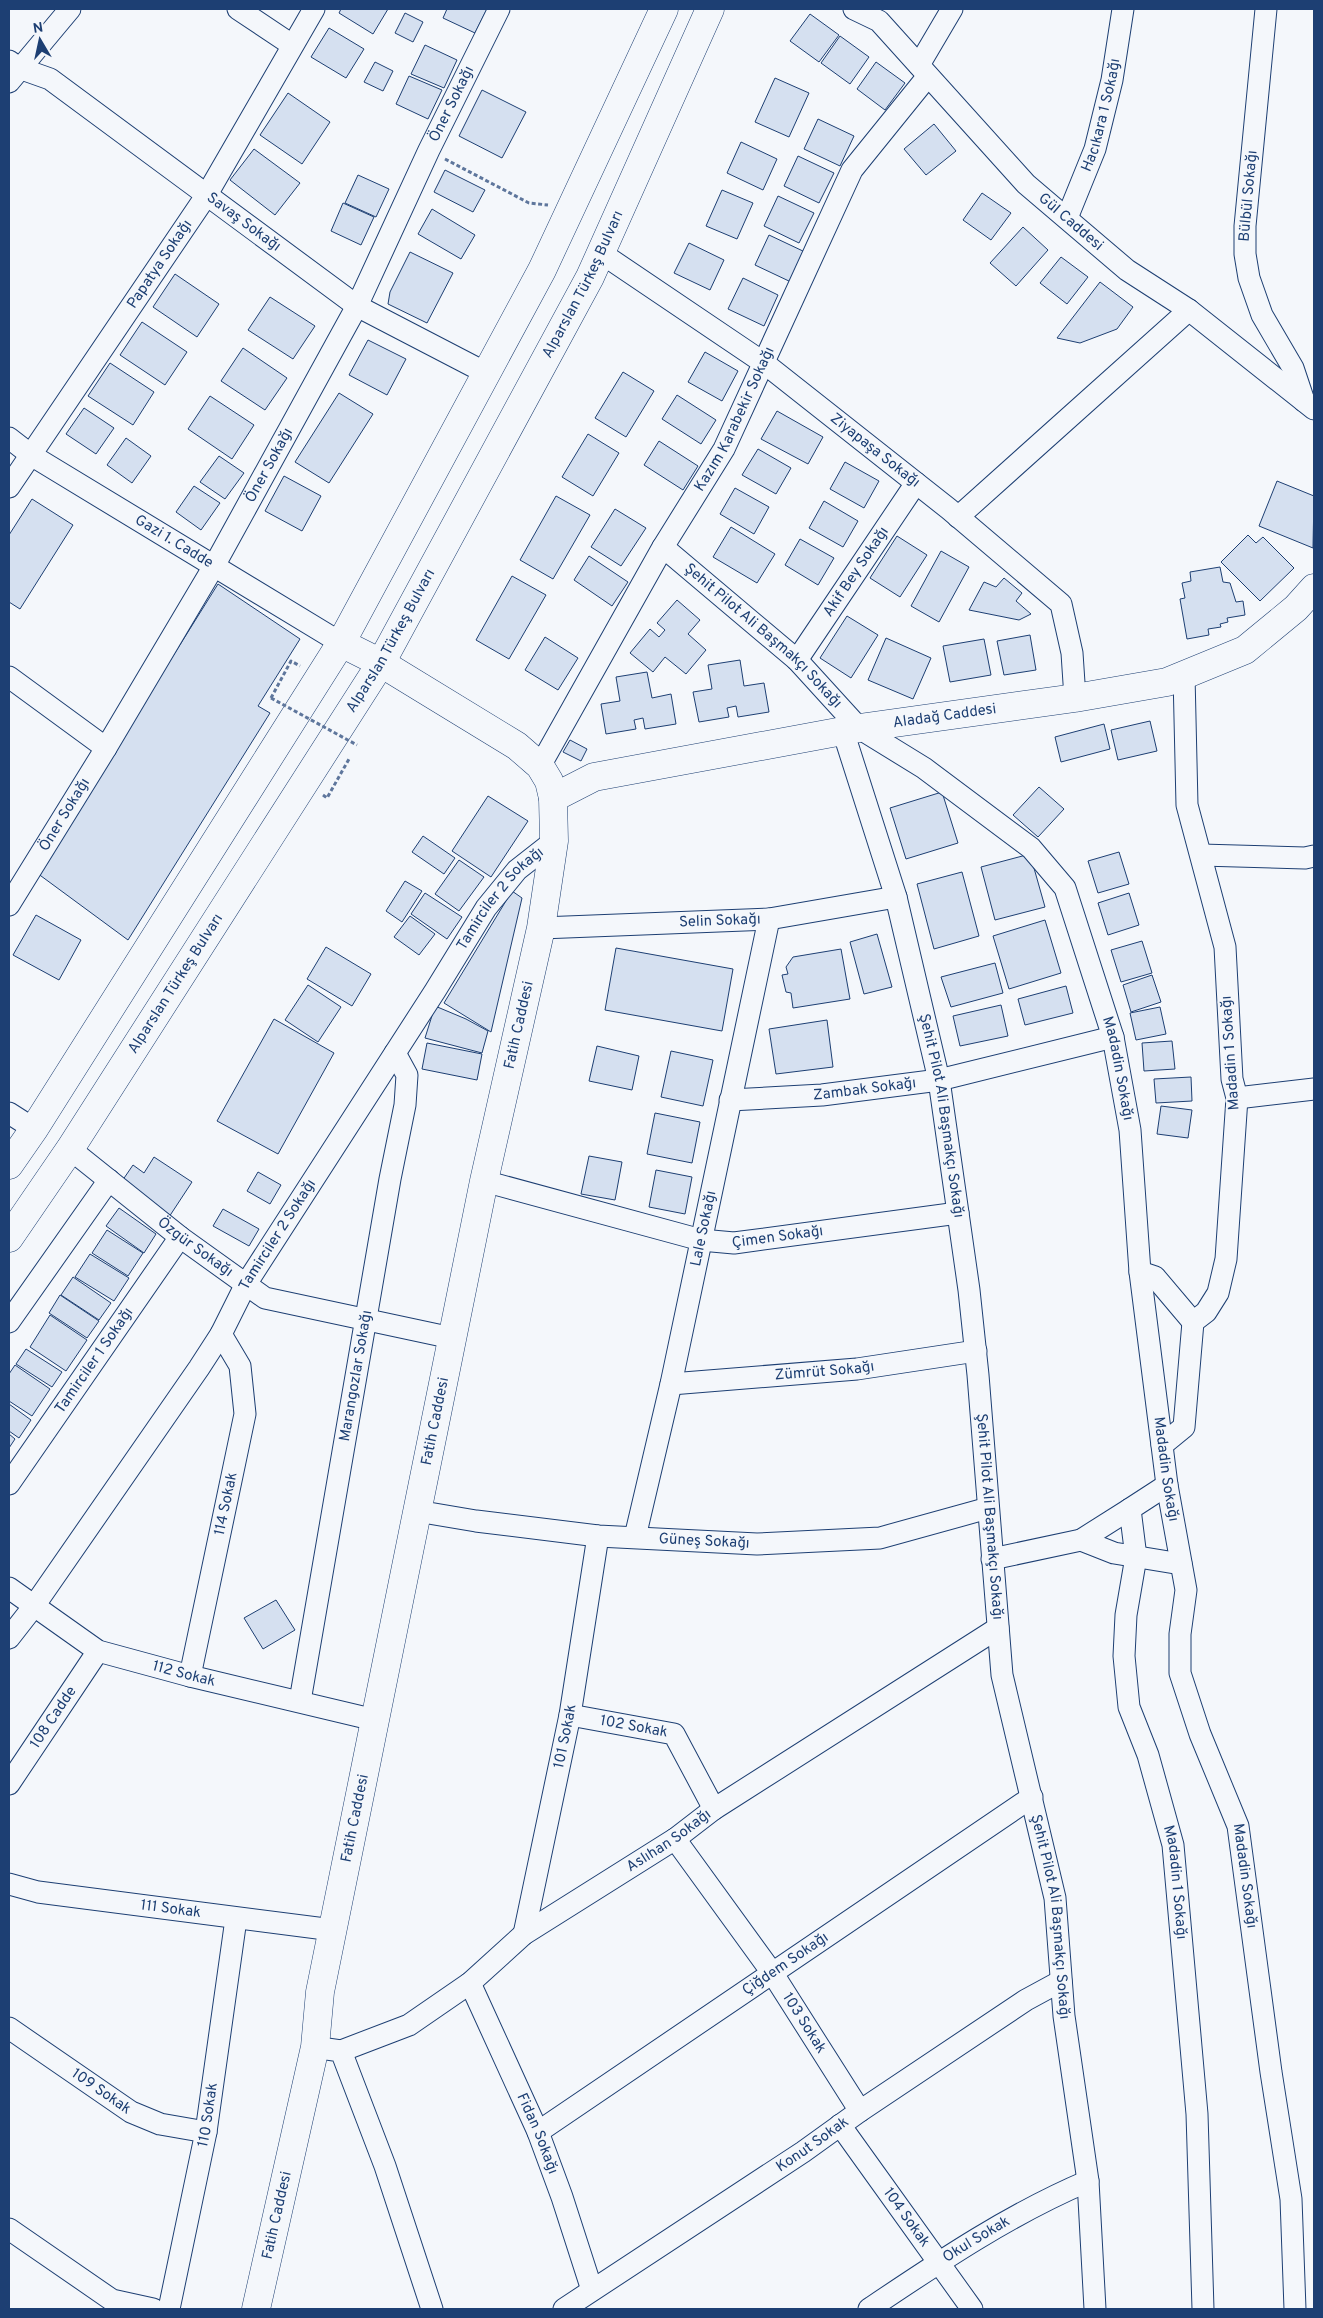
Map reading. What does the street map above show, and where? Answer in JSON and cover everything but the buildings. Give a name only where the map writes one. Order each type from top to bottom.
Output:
[{"type":"main road","points":[[9,1165],[34,1130],[341,643],[542,270],[664,9]]},
{"type":"main road","name":"Alparslan Türkeş Bulvarı","points":[[9,1238],[346,739],[381,663],[590,277],[710,9]]},
{"type":"main road","name":"Aladağ Caddesi","points":[[554,798],[594,777],[851,730],[1075,698],[1167,682],[1245,650],[1296,608],[1314,588]]},
{"type":"main road","name":"Fatih Caddesi","points":[[256,2309],[314,2047],[320,1992],[484,1180],[541,928],[554,840],[554,798],[549,781],[540,766],[517,746],[381,663],[341,643]]},
{"type":"street","points":[[12,70],[70,9]]},
{"type":"street","points":[[238,9],[292,45]]},
{"type":"street","name":"Papatya Sokağı","points":[[9,487],[206,196],[314,9]]},
{"type":"street","name":"Öner Sokağı","points":[[11,898],[106,748],[214,566],[357,306],[429,150],[500,9]]},
{"type":"street","name":"Gül Caddesi","points":[[854,9],[879,21],[1026,184],[1127,270],[1189,310],[1309,405]]},
{"type":"street","name":"Kazım Karabekir Sokağı","points":[[540,766],[663,547],[724,449],[852,170],[924,70],[952,9]]},
{"type":"street","name":"Hacıkara 1 Sokağı","points":[[1067,218],[1095,149],[1112,80],[1123,9]]},
{"type":"street","name":"Bülbül Sokağı","points":[[1266,9],[1245,226],[1245,254],[1249,278],[1262,315],[1293,368],[1309,405]]},
{"type":"street","name":"Savaş Sokağı","points":[[12,70],[50,79],[357,306],[486,373]]},
{"type":"street","name":"Ziyapaşa Sokağı","points":[[601,253],[764,363],[958,517],[1061,604],[1072,653],[1075,698]]},
{"type":"street","points":[[958,517],[1189,310]]},
{"type":"street","name":"Gazi 1. Cadde","points":[[9,438],[31,455],[341,643]]},
{"type":"street","name":"Akif Bey Sokağı","points":[[797,660],[916,483]]},
{"type":"street","name":"Şehit Pilot Ali Başmakçı Sokağı","points":[[663,547],[797,660],[851,730],[896,897],[939,1080],[958,1213],[976,1351],[1002,1675],[1055,1898],[1064,2016],[1088,2181],[1095,2309]]},
{"type":"street","name":"Madadin 1 Sokağı","points":[[1184,675],[1185,786],[1187,806],[1225,947],[1232,1080],[1237,1098],[1226,1259],[1218,1293],[1206,1312],[1193,1322]]},
{"type":"street","points":[[9,677],[106,748]]},
{"type":"street","name":"Madadin Sokağı","points":[[851,730],[924,768],[1031,848],[1065,888],[1113,1037],[1130,1130],[1140,1272],[1167,1485],[1186,1590],[1180,1634],[1180,1673],[1200,1734],[1238,1826],[1271,2072],[1291,2199],[1295,2309]]},
{"type":"street","name":"Tamirciler 2 Sokağı","points":[[9,1638],[34,1606],[221,1334],[246,1284],[486,908],[517,870],[554,840]]},
{"type":"street","points":[[1201,855],[1305,858],[1314,856]]},
{"type":"street","name":"Selin Sokağı","points":[[541,928],[769,918],[896,897]]},
{"type":"street","name":"Lale Sokağı","points":[[635,1537],[671,1384],[769,918]]},
{"type":"street","name":"Zambak Sokağı","points":[[730,1100],[822,1095],[939,1080],[1113,1037]]},
{"type":"street","name":"Marangozlar Sokağı","points":[[300,1701],[390,1179],[405,1105],[407,1075],[395,1053]]},
{"type":"street","points":[[1237,1098],[1314,1089]]},
{"type":"street","points":[[9,1113],[34,1130]]},
{"type":"street","name":"Özgür Sokağı","points":[[70,1149],[180,1237],[265,1298],[452,1338]]},
{"type":"street","points":[[9,1322],[109,1180]]},
{"type":"street","name":"Çimen Sokağı","points":[[484,1180],[701,1240],[734,1243],[958,1213]]},
{"type":"street","name":"Tamirciler 1 Sokağı","points":[[9,1484],[180,1237]]},
{"type":"street","points":[[1140,1272],[1155,1277],[1193,1322],[1184,1427],[1162,1445]]},
{"type":"street","name":"114 Sokak","points":[[190,1676],[245,1414],[240,1366],[221,1334]]},
{"type":"street","name":"Zümrüt Sokağı","points":[[671,1384],[857,1369],[976,1351]]},
{"type":"street","points":[[992,1559],[1081,1540],[1167,1485]]},
{"type":"street","name":"Güneş Sokağı","points":[[417,1511],[476,1521],[598,1536],[757,1544],[880,1538],[988,1508]]},
{"type":"street","name":"Madadin 1 Sokağı","points":[[1130,1509],[1136,1557],[1126,1615],[1124,1656],[1129,1707],[1148,1755],[1173,1846],[1197,2114],[1203,2309]]},
{"type":"street","name":"101 Sokak","points":[[524,1934],[570,1715],[598,1536]]},
{"type":"street","points":[[1081,1540],[1114,1553],[1181,1564]]},
{"type":"street","name":"112 Sokak","points":[[9,1588],[98,1651],[190,1676],[375,1720]]},
{"type":"street","name":"Aslıhan Sokağı","points":[[341,2051],[409,2025],[470,1983],[524,1934],[675,1839],[714,1809],[998,1628]]},
{"type":"street","name":"108 Cadde","points":[[9,1784],[98,1651]]},
{"type":"street","name":"102 Sokak","points":[[570,1715],[674,1734],[714,1809]]},
{"type":"street","name":"Çiğdem Sokağı","points":[[538,2132],[1032,1797]]},
{"type":"street","name":"103 Sokak","points":[[675,1839],[773,1974],[860,2111]]},
{"type":"street","name":"111 Sokak","points":[[9,1884],[38,1892],[333,1930]]},
{"type":"street","name":"110 Sokak","points":[[169,2309],[206,2132],[236,1919]]},
{"type":"street","name":"Konut Sokak","points":[[564,2309],[1026,2000],[1061,1981]]},
{"type":"street","name":"Fidan Sokağı","points":[[470,1983],[538,2132],[562,2197],[592,2290]]},
{"type":"street","name":"109 Sokak","points":[[9,2028],[131,2112],[160,2124],[206,2132]]},
{"type":"street","points":[[314,2047],[341,2051],[385,2166],[432,2309]]},
{"type":"street","name":"104 Sokak","points":[[840,2126],[972,2309]]},
{"type":"street","name":"Okul Sokak","points":[[869,2309],[938,2263],[1047,2198],[1088,2181]]},
{"type":"street","points":[[9,2230],[104,2304],[153,2309]]},
{"type":"path","points":[[429,150],[529,203],[571,207]]},
{"type":"path","points":[[291,661],[271,698],[346,739]]}]
